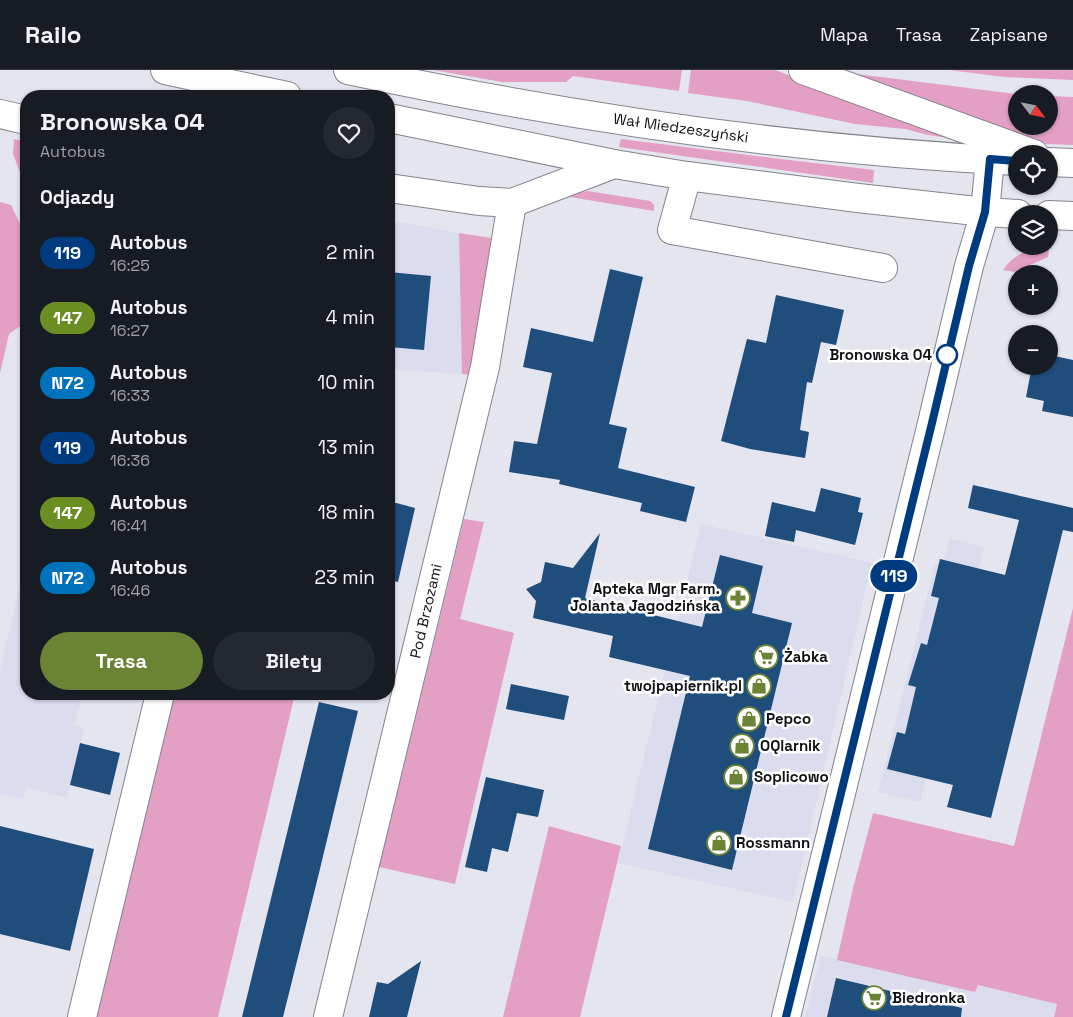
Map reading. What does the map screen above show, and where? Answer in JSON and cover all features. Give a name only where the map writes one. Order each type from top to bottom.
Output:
[{"type":"street","points":[[165,70],[259,90]]},
{"type":"street","name":"Wał Miedzeszyński","points":[[348,70],[527,106],[668,127],[830,146],[1003,160]]},
{"type":"street","points":[[803,70],[1011,145]]},
{"type":"street","points":[[0,114],[20,119]]},
{"type":"street","points":[[395,119],[614,164],[687,176],[858,198],[1008,213]]},
{"type":"street","points":[[786,1017],[969,266],[1003,160]]},
{"type":"street","points":[[395,189],[479,202],[512,203],[614,164]]},
{"type":"street","points":[[687,176],[672,230],[883,268]]},
{"type":"street","name":"Pod Brzozami","points":[[328,1017],[485,366],[512,203]]},
{"type":"street","points":[[1058,215],[1073,216]]},
{"type":"street","points":[[82,1017],[159,700]]},
{"type":"shaded area","points":[[433,70],[682,70],[679,91],[573,76],[566,82],[502,82]]},
{"type":"shaded area","points":[[691,70],[775,70],[955,139],[905,129],[855,124],[747,101],[688,93]]},
{"type":"shaded area","points":[[825,70],[1008,93],[1008,132]]},
{"type":"shaded area","points":[[949,70],[1073,70],[1073,80],[1004,77]]},
{"type":"shaded area","points":[[1058,96],[1073,97],[1073,145],[1046,144],[1017,135],[1058,135]]},
{"type":"shaded area","points":[[14,139],[20,140],[20,172],[13,154]]},
{"type":"shaded area","points":[[621,139],[874,170],[873,183],[619,147]]},
{"type":"shaded area","points":[[588,191],[650,201],[654,205],[654,211],[570,197],[574,194]]},
{"type":"shaded area","points":[[0,202],[11,205],[20,224],[20,327],[9,334],[0,373]]},
{"type":"shaded area","points":[[395,221],[459,233],[462,374],[395,369]]},
{"type":"shaded area","points":[[459,233],[491,238],[471,375],[462,374]]},
{"type":"shaded area","points":[[1019,255],[1048,255],[1048,257],[1030,265],[1008,265],[1008,271],[1003,270],[1011,261]]},
{"type":"shaded area","points":[[464,519],[484,522],[460,619],[514,633],[455,884],[379,867]]},
{"type":"shaded area","points":[[701,524],[872,563],[793,902],[618,863]]},
{"type":"shaded area","points":[[950,539],[984,547],[920,802],[878,792],[935,563],[939,564],[939,559],[944,560]]},
{"type":"shaded area","points":[[20,586],[20,700],[81,700],[75,725],[84,728],[67,798],[26,787],[23,799],[0,794],[0,670]]},
{"type":"shaded area","points":[[1073,608],[1073,1017],[1054,1017],[1057,1004],[978,985],[975,992],[837,960],[853,888],[873,813],[1014,846]]},
{"type":"shaded area","points":[[169,700],[294,700],[218,1017],[92,1017]]},
{"type":"shaded area","points":[[549,826],[621,846],[580,1017],[503,1017]]},
{"type":"shaded area","points":[[821,956],[975,991],[978,985],[1057,1004],[1054,1017],[805,1017]]},
{"type":"building","points":[[610,269],[643,277],[609,424],[627,428],[618,468],[695,487],[686,522],[640,511],[642,503],[559,484],[560,480],[509,472],[514,441],[537,444],[552,373],[523,367],[531,328],[593,342]]},
{"type":"building","points":[[395,273],[431,276],[424,350],[395,348]]},
{"type":"building","points":[[776,295],[844,310],[836,345],[821,342],[812,383],[807,382],[800,430],[809,432],[805,458],[750,449],[721,441],[747,339],[766,343]]},
{"type":"building","points":[[1058,357],[1073,360],[1073,417],[1042,411],[1044,401],[1026,397],[1030,375],[1058,375]]},
{"type":"building","points":[[973,485],[1073,508],[1073,532],[1063,530],[991,818],[947,807],[953,785],[887,769],[897,732],[905,734],[916,687],[908,685],[921,643],[927,645],[939,598],[931,596],[940,559],[1005,575],[1019,520],[968,508]]},
{"type":"building","points":[[821,488],[861,498],[858,512],[863,513],[855,545],[796,530],[794,542],[765,536],[772,502],[815,512]]},
{"type":"building","points":[[395,503],[415,508],[398,582],[395,581]]},
{"type":"building","points":[[600,533],[585,598],[702,627],[720,555],[763,566],[752,613],[792,623],[732,870],[648,849],[690,676],[609,657],[613,636],[533,618],[536,601],[526,589],[541,582],[545,562],[573,568]]},
{"type":"building","points":[[511,684],[569,696],[564,720],[506,709]]},
{"type":"building","points":[[319,702],[358,711],[319,873],[283,1017],[242,1017]]},
{"type":"building","points":[[80,743],[120,753],[110,795],[70,785]]},
{"type":"building","points":[[486,777],[544,790],[538,817],[517,813],[508,852],[492,848],[487,872],[465,867]]},
{"type":"building","points":[[0,826],[94,849],[70,951],[0,934]]},
{"type":"building","points":[[421,961],[407,1017],[369,1017],[377,982],[388,984]]},
{"type":"building","name":"Biedronka","points":[[836,978],[962,1008],[961,1017],[827,1017]]},
{"type":"bus line","name":"119","points":[[786,1017],[932,423],[946,358],[969,266],[985,212],[990,159],[1008,160]]},
{"type":"place","name":"Bronowska 04","points":[[947,355]]},
{"type":"place","name":"Apteka Mgr Farm. Jolanta Jagodzińska","points":[[738,598]]},
{"type":"place","name":"Żabka","points":[[766,657]]},
{"type":"place","name":"twojpapiernik.pl","points":[[759,686]]},
{"type":"place","name":"Pepco","points":[[749,719]]},
{"type":"place","name":"OQlarnik","points":[[742,746]]},
{"type":"place","name":"Soplicowo","points":[[736,777]]},
{"type":"place","name":"Rossmann","points":[[719,843]]},
{"type":"place","name":"Biedronka","points":[[874,998]]}]
